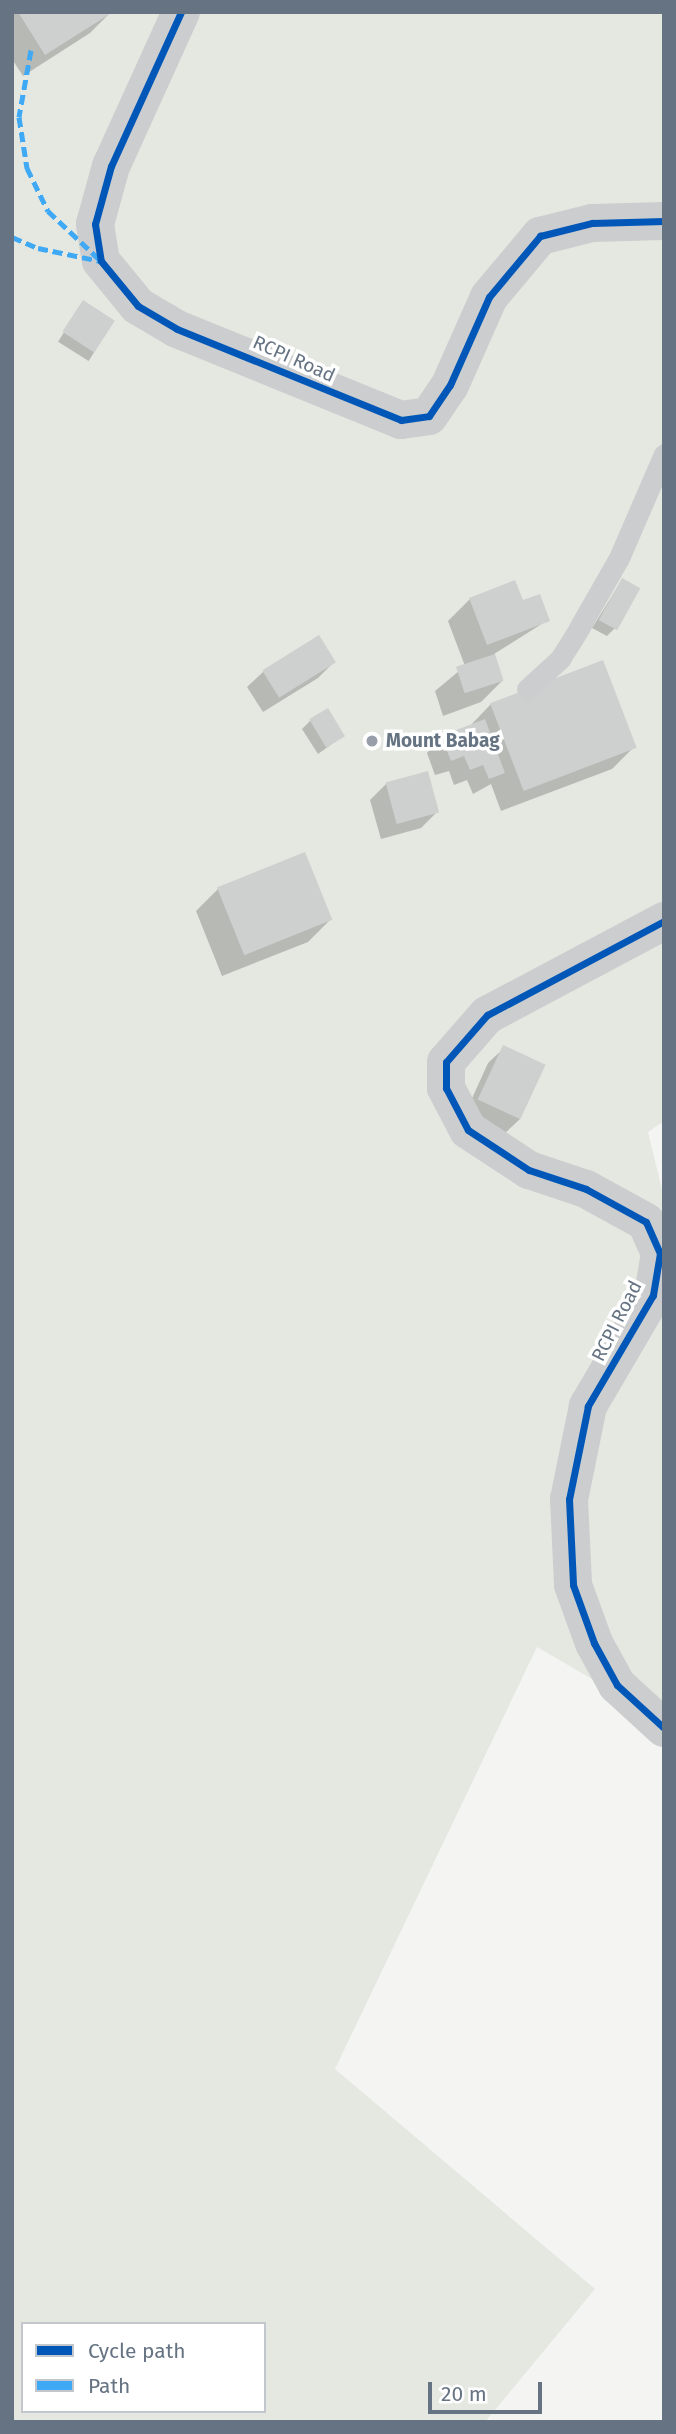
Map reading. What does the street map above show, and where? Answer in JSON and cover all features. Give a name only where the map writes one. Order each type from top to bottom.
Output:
[{"type":"street","name":"RCPI Road","points":[[181,12],[111,166],[95,224],[101,261],[138,306],[177,329],[401,420],[429,416],[450,385],[489,297],[540,236],[592,223],[664,221]]},
{"type":"street","name":"RCPI Road","points":[[664,921],[487,1015],[446,1062],[446,1087],[468,1130],[529,1170],[586,1189],[646,1222],[660,1252],[653,1295],[588,1406],[569,1499],[573,1585],[594,1643],[617,1685],[664,1728]]},
{"type":"lane","points":[[527,689],[560,659],[579,628],[619,558],[664,454]]},
{"type":"shaded area","points":[[12,12],[664,12],[664,1121],[648,1132],[664,1198],[664,1721],[537,1647],[335,2069],[595,2289],[485,2422],[12,2422]]},
{"type":"building","points":[[18,12],[113,12],[45,55]]},
{"type":"building","points":[[83,300],[115,321],[94,353],[62,332]]},
{"type":"building","points":[[622,578],[640,588],[617,630],[599,620]]},
{"type":"building","points":[[515,580],[523,600],[540,594],[550,621],[487,645],[469,598]]},
{"type":"building","points":[[319,635],[336,662],[279,698],[262,671]]},
{"type":"building","points":[[495,654],[504,681],[465,693],[456,667]]},
{"type":"building","points":[[603,660],[637,748],[524,791],[490,703]]},
{"type":"building","points":[[328,708],[345,736],[326,748],[309,719]]},
{"type":"building","points":[[485,719],[505,773],[489,779],[483,765],[470,770],[464,756],[451,761],[441,736]]},
{"type":"building","points":[[428,771],[439,813],[397,824],[385,782]]},
{"type":"building","points":[[305,852],[332,920],[244,955],[217,888]]},
{"type":"building","points":[[503,1045],[546,1065],[520,1119],[478,1099]]},
{"type":"marked path","points":[[31,50],[19,117],[27,168],[48,211],[101,261]]},
{"type":"marked path","points":[[12,237],[38,248],[100,261]]},
{"type":"cycle path","points":[[181,12],[111,166],[95,224],[101,261],[138,306],[177,329],[401,420],[429,416],[450,385],[489,297],[540,236],[592,223],[664,221]]},
{"type":"cycle path","points":[[664,921],[487,1015],[446,1062],[446,1088],[468,1130],[529,1170],[586,1189],[646,1222],[660,1253],[653,1295],[588,1406],[569,1499],[573,1585],[594,1643],[617,1685],[664,1728]]},
{"type":"place","name":"Mount Babag","points":[[372,741]]}]
